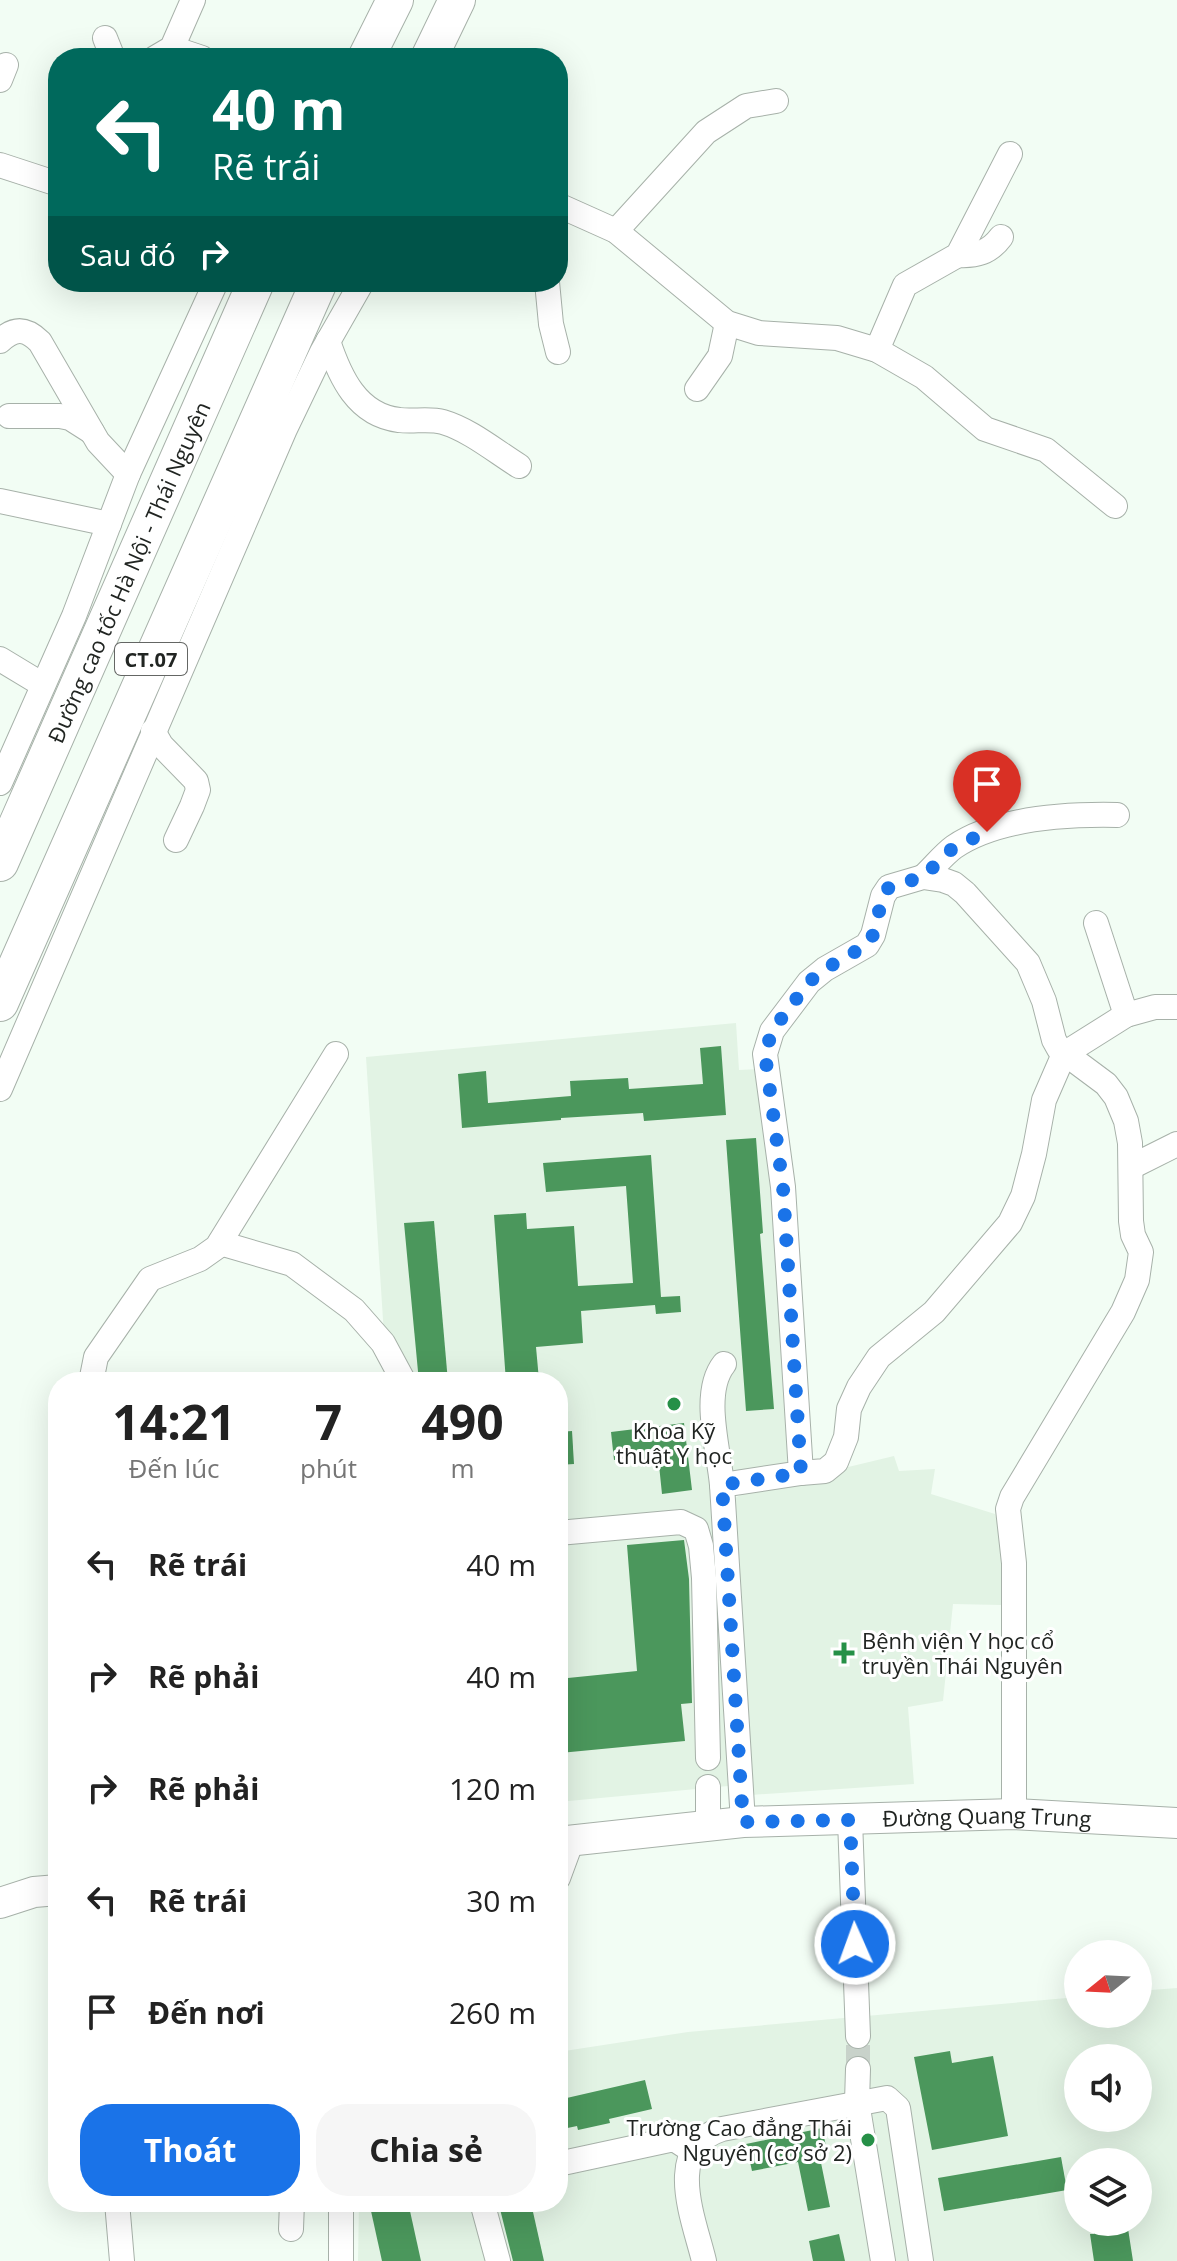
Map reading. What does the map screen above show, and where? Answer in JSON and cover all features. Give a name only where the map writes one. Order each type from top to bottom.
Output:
[{"type":"highway","points":[[371,48],[395,0]]},
{"type":"highway","points":[[434,48],[457,0]]},
{"type":"highway","name":"Đường cao tốc Hà Nội - Thái Nguyên","points":[[0,863],[252,292]]},
{"type":"highway","name":"CT.07","points":[[0,1003],[315,292]]},
{"type":"main road","name":"Đường Quang Trung","points":[[568,1841],[743,1822],[1014,1814],[1177,1823]]},
{"type":"main road","points":[[0,1882],[46,1891]]},
{"type":"main road","points":[[0,1903],[46,1891]]},
{"type":"street","points":[[167,48],[193,0]]},
{"type":"street","points":[[616,231],[706,132],[746,106],[776,101]]},
{"type":"street","points":[[958,255],[1010,154]]},
{"type":"street","points":[[0,165],[48,181]]},
{"type":"street","points":[[568,209],[616,231],[727,323],[759,333],[837,338],[877,350],[924,377],[985,429],[1046,450],[1115,506]]},
{"type":"street","points":[[877,350],[905,285],[958,255],[983,253],[1001,237]]},
{"type":"street","points":[[0,783],[74,616],[128,474],[211,292]]},
{"type":"street","points":[[0,1089],[285,429],[328,341],[356,292]]},
{"type":"street","points":[[548,292],[558,352]]},
{"type":"street","points":[[697,389],[720,356],[727,323]]},
{"type":"street","points":[[0,341],[8,334],[29,332],[51,359],[104,450],[128,474]]},
{"type":"street","points":[[328,341],[339,374],[366,409],[399,420],[439,421],[458,427],[519,466]]},
{"type":"street","points":[[9,416],[70,418],[92,432]]},
{"type":"street","points":[[0,501],[109,524]]},
{"type":"street","points":[[0,659],[43,685]]},
{"type":"street","points":[[153,731],[161,745],[196,781],[198,790],[176,840]]},
{"type":"street","points":[[923,877],[954,847],[987,832],[1031,820],[1092,814],[1117,815]]},
{"type":"street","points":[[801,1473],[783,1187],[765,1064],[767,1041],[809,982],[867,945],[873,935],[883,896],[889,887],[923,877],[943,880],[965,893],[1028,963],[1044,1001],[1054,1040],[1064,1054],[1106,1084],[1116,1097],[1126,1121],[1131,1167],[1131,1221],[1141,1252],[1137,1280],[1123,1312],[1008,1509],[1014,1563],[1014,1814]]},
{"type":"street","points":[[1096,923],[1126,1015]]},
{"type":"street","points":[[722,1485],[825,1471],[836,1462],[846,1437],[849,1409],[879,1357],[934,1312],[1010,1223],[1023,1196],[1044,1100],[1064,1054],[1126,1015],[1155,1007],[1177,1007]]},
{"type":"street","points":[[93,1372],[96,1357],[150,1279],[200,1259],[220,1243],[336,1054]]},
{"type":"street","points":[[1131,1167],[1177,1144]]},
{"type":"street","points":[[220,1243],[292,1264],[354,1310],[383,1343],[399,1372]]},
{"type":"street","points":[[724,1364],[716,1374],[712,1399],[722,1485],[743,1822]]},
{"type":"street","points":[[568,1532],[681,1522],[696,1529],[704,1578],[708,1758]]},
{"type":"street","points":[[708,1787],[708,1826]]},
{"type":"street","points":[[850,1820],[858,2036]]},
{"type":"street","points":[[858,2069],[857,2102],[883,2261]]},
{"type":"street","points":[[704,2261],[686,2184],[686,2170],[700,2141],[711,2132],[722,2129],[887,2098],[898,2108],[921,2261]]},
{"type":"street","points":[[568,2162],[674,2139],[694,2152]]},
{"type":"street","points":[[118,2212],[122,2261]]},
{"type":"street","points":[[291,2229],[292,2212]]},
{"type":"street","points":[[341,2212],[341,2261]]},
{"type":"street","points":[[485,2212],[498,2261]]},
{"type":"shaded area","name":"Khoa Kỹ thuật Y học","points":[[736,1023],[739,1070],[759,1069],[793,1426],[787,1467],[711,1476],[728,1786],[568,1801],[568,1372],[407,1372],[384,1335],[366,1057]]},
{"type":"shaded area","name":"Bệnh viện Y học cổ truyền Thái Nguyên","points":[[894,1456],[899,1471],[935,1469],[931,1494],[995,1514],[1004,1548],[1001,1605],[953,1604],[943,1701],[908,1707],[914,1784],[751,1795],[730,1506],[735,1498],[748,1491]]},
{"type":"shaded area","name":"Trường Cao đẳng Thái Nguyên (cơ sở 2)","points":[[1177,1988],[1177,2261],[358,2261],[359,2212],[568,2212],[568,2050],[688,2032],[1064,1998],[1064,2028],[1152,2028],[1152,1990]]},
{"type":"building","points":[[721,1046],[726,1115],[644,1121],[643,1113],[462,1128],[458,1074],[486,1071],[488,1103],[571,1096],[570,1081],[628,1078],[629,1089],[703,1084],[700,1048]]},
{"type":"building","points":[[756,1138],[774,1409],[746,1411],[726,1140]]},
{"type":"building","points":[[651,1155],[661,1297],[680,1296],[681,1312],[656,1314],[655,1305],[581,1311],[583,1343],[536,1347],[538,1372],[505,1372],[494,1215],[526,1213],[527,1229],[574,1226],[578,1286],[633,1283],[626,1186],[546,1192],[543,1163]]},
{"type":"building","points":[[434,1221],[447,1372],[418,1372],[404,1223]]},
{"type":"building","points":[[684,1423],[692,1490],[662,1494],[659,1465],[642,1467],[641,1456],[614,1460],[611,1432]]},
{"type":"building","points":[[568,1431],[572,1431],[574,1464],[568,1464]]},
{"type":"building","points":[[684,1540],[689,1579],[692,1703],[681,1704],[685,1741],[568,1752],[568,1678],[637,1671],[627,1545]]},
{"type":"building","points":[[950,2051],[952,2063],[993,2056],[1008,2136],[932,2150],[914,2057]]},
{"type":"building","points":[[645,2080],[652,2109],[578,2130],[577,2126],[568,2128],[568,2098]]},
{"type":"building","points":[[822,2128],[826,2146],[818,2148],[830,2207],[808,2211],[798,2162],[752,2171],[746,2144]]},
{"type":"building","points":[[1061,2157],[1064,2191],[944,2211],[938,2178]]},
{"type":"building","points":[[371,2212],[410,2212],[421,2261],[382,2261]]},
{"type":"building","points":[[501,2212],[533,2212],[544,2261],[513,2261]]},
{"type":"building","points":[[839,2234],[845,2261],[813,2261],[809,2241]]},
{"type":"building","points":[[1090,2236],[1129,2236],[1133,2261],[1094,2261]]},
{"type":"tunnel","points":[[858,2036],[858,2069]]},
{"type":"place","name":"Khoa Kỹ thuật Y học","points":[[674,1404]]},
{"type":"place","name":"Bệnh viện Y học cổ truyền Thái Nguyên","points":[[844,1653]]},
{"type":"place","name":"Trường Cao đẳng Thái Nguyên (cơ sở 2)","points":[[868,2140]]},
{"type":"route","points":[[855,1944],[850,1820],[743,1822],[722,1485],[801,1473],[783,1187],[765,1054],[772,1031],[809,982],[867,945],[873,935],[883,896],[889,887],[923,877],[954,847],[987,832]]}]
